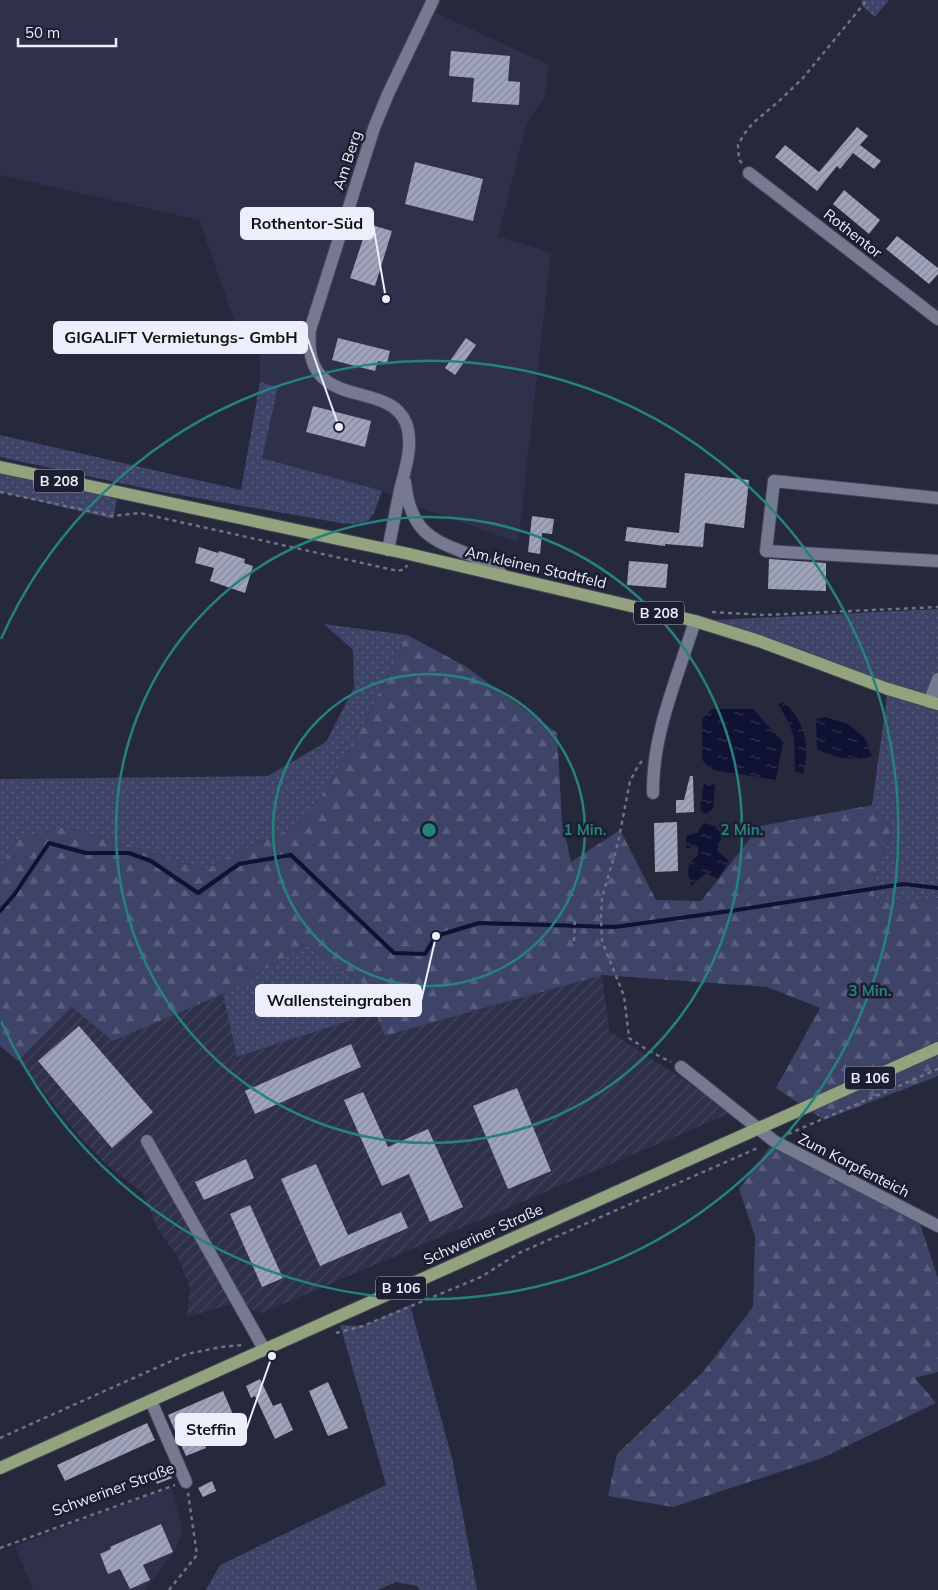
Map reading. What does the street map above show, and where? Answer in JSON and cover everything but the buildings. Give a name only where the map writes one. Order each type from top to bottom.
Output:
[{"type":"main road","name":"Am kleinen Stadtfeld","points":[[0,468],[388,550],[695,621],[759,641],[880,686],[933,703]]},
{"type":"main road","name":"Schweriner Straße","points":[[0,1468],[938,1048]]},
{"type":"street","name":"Am Berg","points":[[388,550],[409,440],[406,423],[395,408],[387,403],[344,390],[323,378],[311,357],[309,344],[313,321],[374,128],[388,94],[433,0]]},
{"type":"street","name":"Rothentor","points":[[749,173],[938,319]]},
{"type":"street","points":[[404,472],[408,504],[420,528],[444,545],[479,558],[504,576]]},
{"type":"street","points":[[938,498],[774,482],[766,551],[938,561]]},
{"type":"street","points":[[654,793],[653,778],[657,748],[667,708],[695,621]]},
{"type":"street","points":[[933,703],[938,679]]},
{"type":"street","name":"Zum Karpfenteich","points":[[681,1068],[774,1141],[938,1226]]},
{"type":"street","points":[[148,1141],[264,1349]]},
{"type":"street","name":"Schweriner Straße","points":[[151,1401],[186,1482]]},
{"type":"path","points":[[749,173],[739,160],[738,145],[744,134],[753,123],[804,78],[867,0]]},
{"type":"path","points":[[657,748],[638,766],[630,782],[618,842],[602,898],[602,941],[624,996],[629,1038],[681,1068]]},
{"type":"path","points":[[574,941],[575,918]]},
{"type":"path","points":[[169,1590],[197,1555],[186,1482]]},
{"type":"path","name":"Schweriner Straße","points":[[0,1548],[186,1482]]},
{"type":"shaded area","points":[[0,0],[442,0],[436,13],[549,65],[544,98],[527,122],[498,236],[551,253],[518,542],[418,507],[382,491],[261,458],[278,387],[260,382],[260,354],[243,345],[199,220],[0,175]]},
{"type":"shaded area","points":[[602,975],[609,1031],[733,1112],[262,1313],[232,1304],[187,1317],[190,1289],[179,1259],[158,1229],[143,1193],[106,1164],[79,1136],[18,1061],[72,1007],[114,1041],[223,994],[238,1057],[376,1012],[386,1036]]},
{"type":"shaded area","points":[[171,1487],[183,1531],[175,1551],[145,1590],[33,1590],[15,1546]]},
{"type":"green space","points":[[862,0],[889,0],[875,17],[862,6]]},
{"type":"green space","points":[[260,382],[278,387],[262,458],[382,491],[374,513],[368,521],[355,524],[341,523],[157,491],[0,457],[0,435],[241,490]]},
{"type":"green space","points":[[0,471],[117,499],[113,519],[0,492]]},
{"type":"green space","points":[[938,609],[938,898],[909,903],[875,899],[873,881],[892,828],[872,805],[888,689],[695,621]]},
{"type":"green space","points":[[324,624],[407,635],[371,710],[325,791],[297,826],[233,854],[205,870],[126,844],[64,827],[13,841],[0,871],[0,779],[268,776],[326,742],[354,688],[353,650]]},
{"type":"green space","points":[[407,635],[465,666],[557,733],[562,822],[571,862],[620,830],[656,900],[701,901],[760,826],[872,805],[892,828],[873,881],[875,899],[909,903],[938,898],[938,1076],[824,1120],[776,1088],[820,1008],[767,987],[602,975],[385,1036],[364,984],[305,945],[223,994],[113,1041],[72,1007],[18,1061],[0,1046],[0,871],[13,841],[64,827],[126,844],[205,870],[233,854],[297,826],[325,791],[371,710]]},
{"type":"green space","points":[[305,945],[364,984],[376,1012],[237,1057],[223,994]]},
{"type":"green space","points":[[774,1141],[917,1215],[938,1278],[938,1372],[915,1378],[936,1403],[822,1458],[673,1507],[608,1496],[617,1454],[703,1372],[753,1307],[755,1236],[739,1189]]},
{"type":"green space","points":[[410,1305],[452,1458],[477,1590],[420,1590],[417,1586],[396,1582],[378,1590],[206,1590],[220,1565],[386,1485],[340,1325],[363,1326]]},
{"type":"water","points":[[784,702],[802,727],[806,744],[803,774],[795,771],[794,737],[789,723],[778,704]]},
{"type":"water","points":[[712,709],[753,709],[783,742],[776,780],[713,770],[702,760],[702,719]]},
{"type":"water","points":[[825,717],[848,724],[865,738],[872,756],[851,759],[831,755],[817,749],[816,719]]},
{"type":"water","points":[[704,783],[715,785],[713,809],[706,814],[700,810]]},
{"type":"water","points":[[704,823],[715,826],[722,835],[717,851],[729,861],[718,879],[706,873],[691,886],[688,869],[691,862],[698,855],[698,846],[686,849],[686,836],[697,833]]},
{"type":"waterway","points":[[0,911],[14,895],[49,843],[86,853],[129,853],[151,861],[198,893],[239,864],[291,855],[394,953],[425,954],[436,936],[479,923],[615,927],[903,884],[938,888]]},
{"type":"place","name":"Rothentor-Süd","points":[[386,299]]},
{"type":"place","name":"GIGALIFT Vermietungs- GmbH","points":[[339,427]]},
{"type":"place","name":"Wallensteingraben","points":[[436,936]]},
{"type":"place","name":"Steffin","points":[[272,1356]]}]
